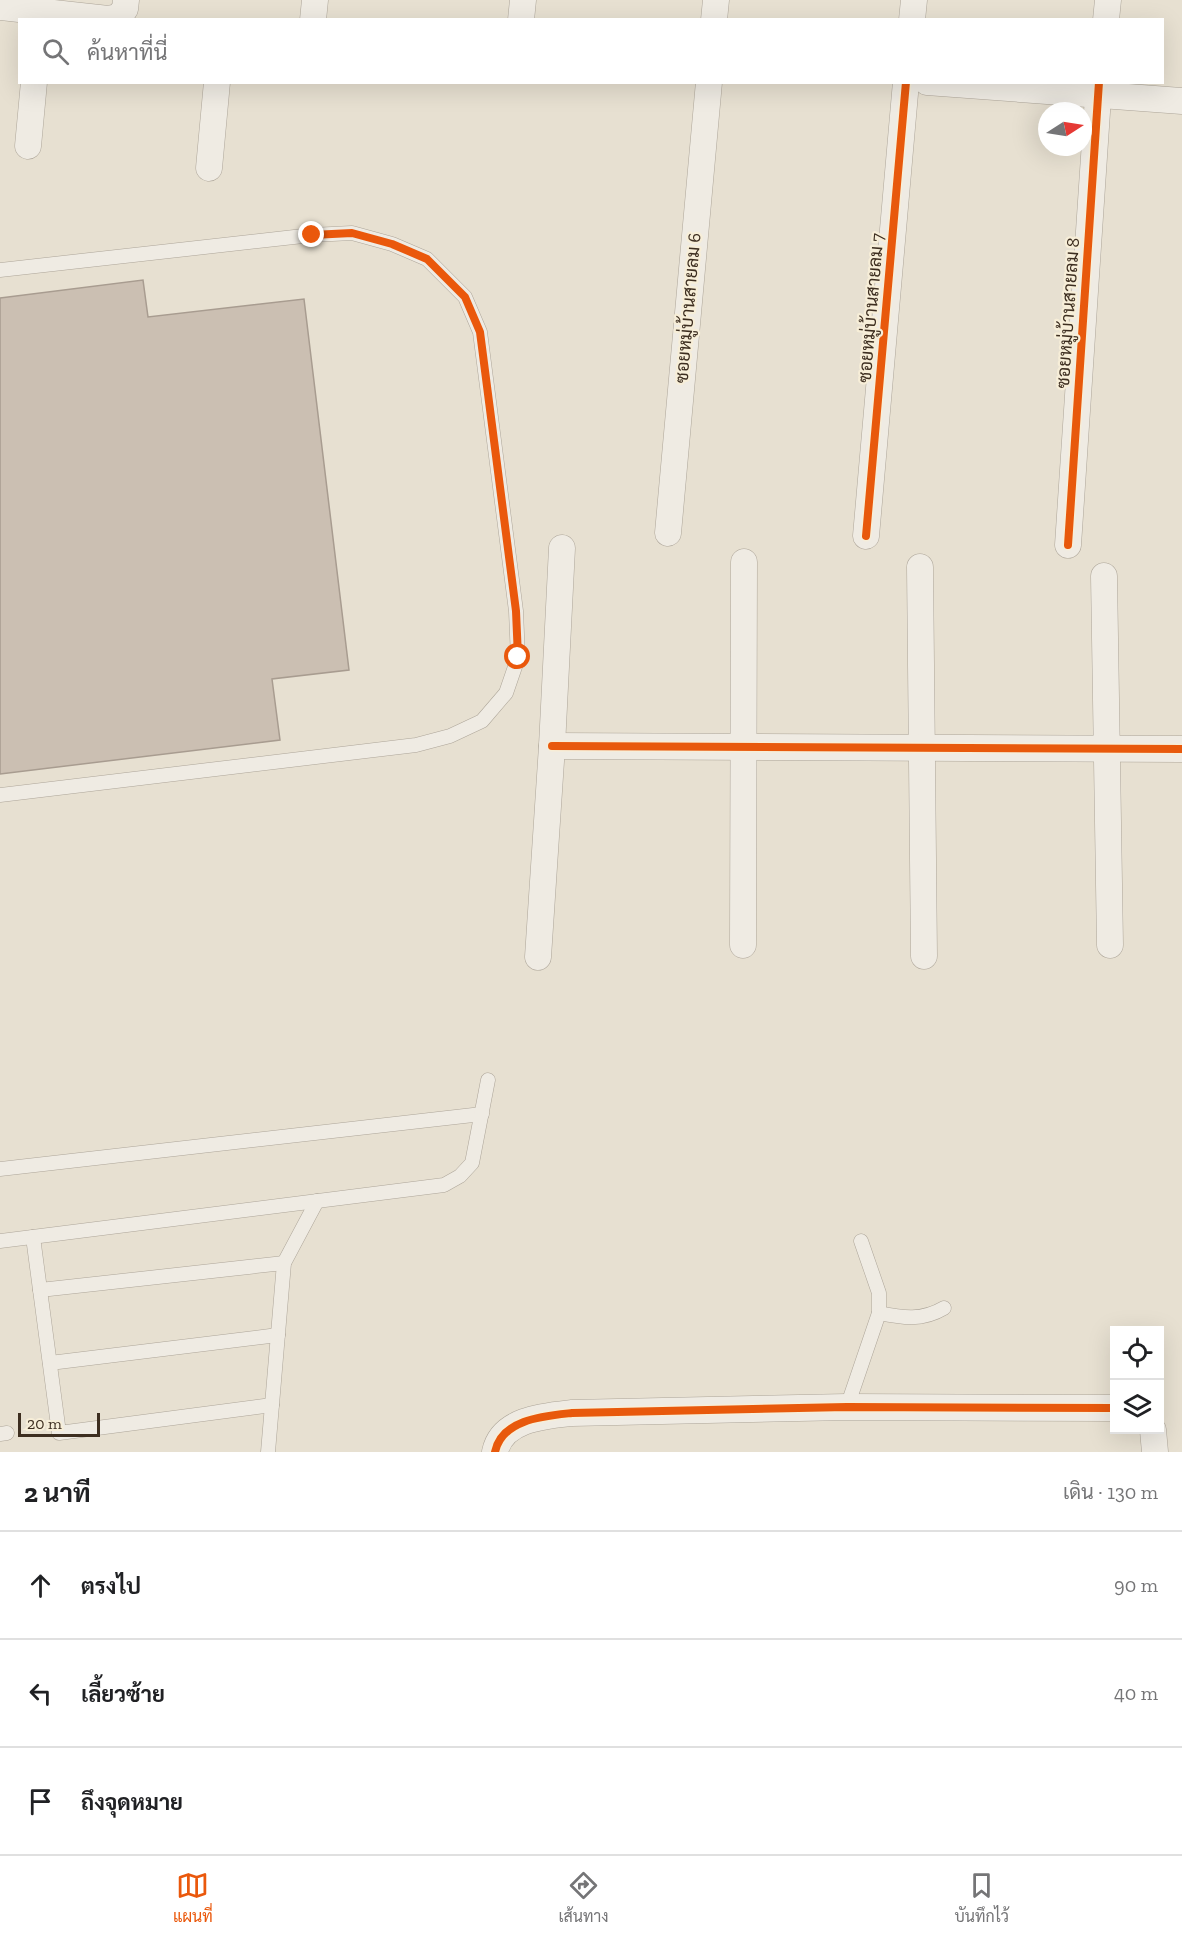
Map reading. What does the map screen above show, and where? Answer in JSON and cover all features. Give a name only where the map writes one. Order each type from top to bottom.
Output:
[{"type":"street","points":[[314,18],[315,0]]},
{"type":"street","points":[[521,18],[523,0]]},
{"type":"street","points":[[714,18],[716,0]]},
{"type":"street","points":[[912,18],[914,0]]},
{"type":"street","points":[[1106,18],[1108,0]]},
{"type":"street","points":[[0,7],[40,16],[85,18]]},
{"type":"street","points":[[109,18],[122,9]]},
{"type":"street","points":[[28,146],[34,84]]},
{"type":"street","points":[[209,168],[217,84]]},
{"type":"street","name":"ซอยหมู่บ้านสายลม 6","points":[[668,533],[708,84]]},
{"type":"street","name":"ซอยหมู่บ้านสายลม 7","points":[[866,536],[906,84]]},
{"type":"street","points":[[984,84],[1099,88],[1182,101]]},
{"type":"street","name":"ซอยหมู่บ้านสายลม 8","points":[[1068,545],[1099,88]]},
{"type":"street","points":[[538,957],[552,746],[561,548]]},
{"type":"street","points":[[742,945],[744,562]]},
{"type":"street","points":[[920,567],[924,956]]},
{"type":"street","points":[[1104,576],[1110,945]]},
{"type":"street","points":[[552,746],[1182,748]]},
{"type":"street","points":[[495,1452],[497,1442],[515,1426],[539,1416],[572,1413],[847,1407],[1110,1408]]},
{"type":"street","points":[[1153,1434],[1155,1452]]},
{"type":"lane","points":[[0,270],[312,235],[352,233],[392,244],[427,259],[465,297],[480,332],[516,611],[518,657],[506,693],[482,721],[450,736],[416,745],[0,795]]},
{"type":"lane","points":[[0,1241],[444,1185],[460,1176],[472,1163],[488,1080]]},
{"type":"lane","points":[[0,1169],[482,1114]]},
{"type":"lane","points":[[268,1452],[284,1263],[317,1201]]},
{"type":"lane","points":[[33,1236],[59,1433],[272,1405]]},
{"type":"lane","points":[[847,1407],[879,1313],[879,1293],[861,1241]]},
{"type":"lane","points":[[40,1290],[284,1263]]},
{"type":"lane","points":[[879,1313],[904,1318],[921,1318],[944,1308]]},
{"type":"lane","points":[[50,1363],[278,1335]]},
{"type":"building","points":[[143,280],[148,317],[304,299],[349,670],[272,679],[280,740],[0,774],[0,298]]},
{"type":"cycle path","points":[[866,536],[906,84]]},
{"type":"cycle path","points":[[1068,545],[1099,84]]},
{"type":"cycle path","points":[[552,746],[1182,749]]},
{"type":"cycle path","points":[[495,1452],[499,1441],[515,1426],[537,1418],[572,1413],[847,1407],[1110,1408]]},
{"type":"route","points":[[312,235],[352,233],[392,244],[427,259],[465,297],[480,332],[516,611],[518,657]]}]
